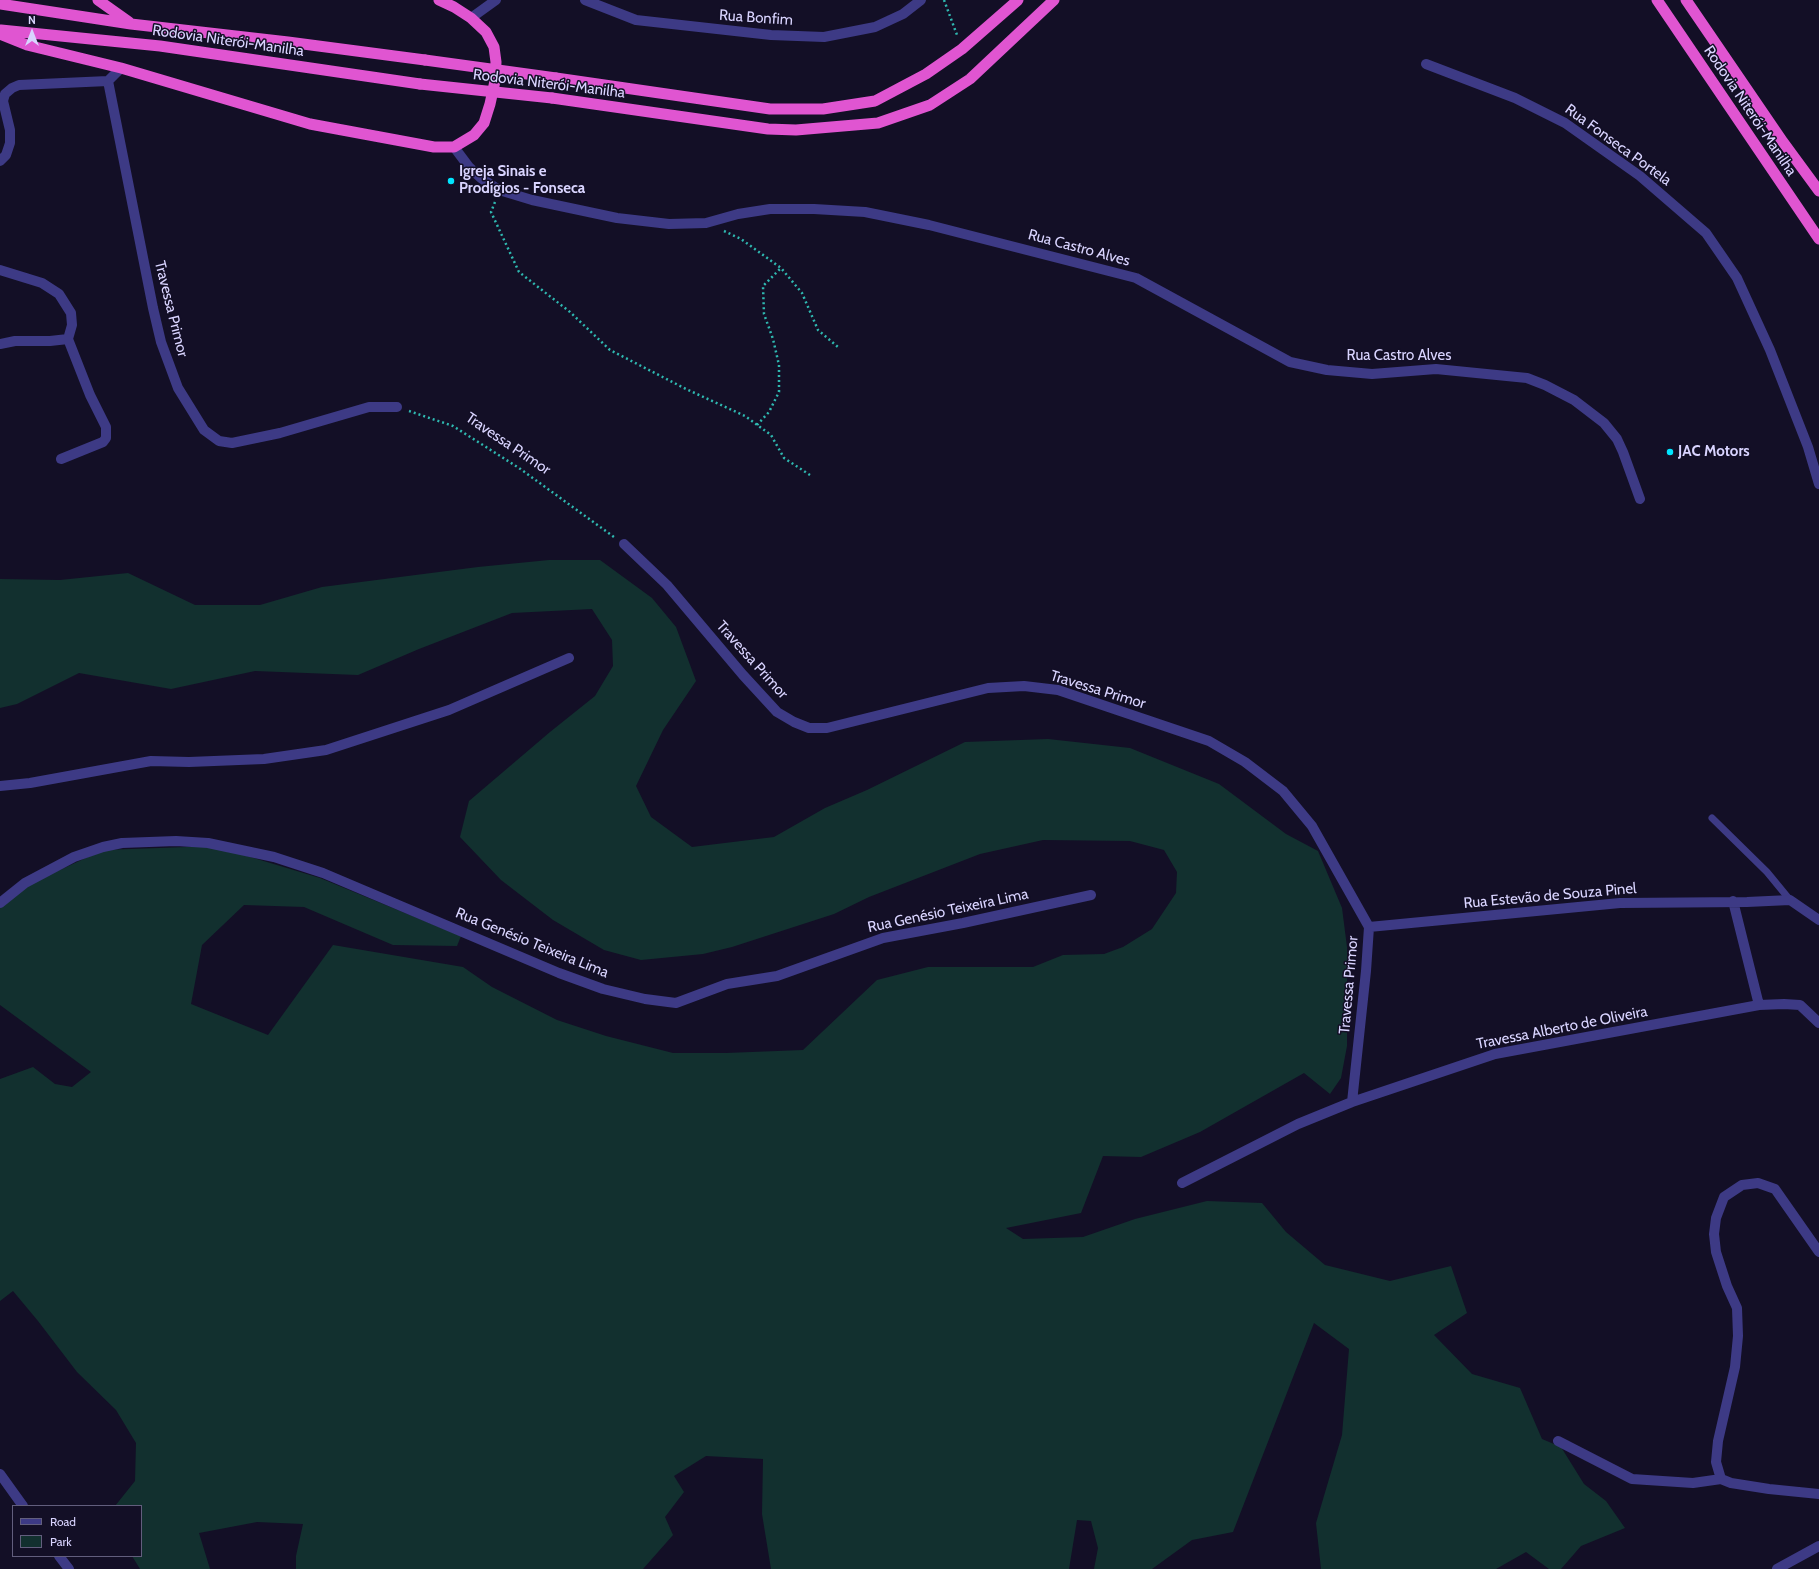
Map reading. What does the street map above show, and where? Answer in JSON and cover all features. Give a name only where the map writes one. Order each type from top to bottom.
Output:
[{"type":"highway","points":[[98,0],[131,24]]},
{"type":"highway","points":[[0,34],[27,45],[121,68],[310,124],[434,147],[454,146],[474,135],[484,124],[495,81],[496,62],[494,47],[486,32],[471,18],[454,7],[439,0]]},
{"type":"highway","name":"Rodovia Niterói-Manilha","points":[[0,4],[131,24],[425,60],[770,109],[823,109],[875,101],[926,74],[962,49],[1018,0]]},
{"type":"highway","name":"Rodovia Niterói-Manilha","points":[[0,30],[160,46],[420,84],[552,98],[768,129],[796,130],[878,123],[930,105],[970,79],[1054,0]]},
{"type":"highway","name":"Rodovia Niterói-Manilha","points":[[1657,0],[1819,239]]},
{"type":"highway","name":"Rodovia Niterói-Manilha","points":[[1686,0],[1779,136],[1819,191]]},
{"type":"street","points":[[471,18],[496,0]]},
{"type":"street","name":"Rua Bonfim","points":[[585,0],[636,20],[755,33],[824,37],[875,27],[903,14],[920,0]]},
{"type":"street","name":"Rua Fonseca Portela","points":[[1426,64],[1536,107],[1565,124],[1640,176],[1706,233],[1737,278],[1770,350],[1808,447],[1819,484]]},
{"type":"street","points":[[0,161],[6,155],[10,143],[10,130],[2,91],[19,86],[108,81],[121,68]]},
{"type":"street","name":"Travessa Primor","points":[[108,81],[161,342],[178,388],[204,430],[219,441],[232,443],[280,433],[363,409],[397,407]]},
{"type":"street","name":"Rua Castro Alves","points":[[454,146],[469,167],[481,178],[499,190],[532,200],[617,218],[669,224],[706,223],[738,214],[770,209],[814,209],[866,212],[929,225],[1136,278],[1290,362],[1327,370],[1357,373],[1372,374],[1436,369],[1528,378],[1574,400],[1604,423],[1617,439],[1640,499]]},
{"type":"street","points":[[0,270],[42,283],[59,294],[71,313],[72,325],[68,339],[90,395],[106,428],[106,438],[103,442],[61,459]]},
{"type":"street","points":[[0,344],[15,341],[50,341],[68,339]]},
{"type":"street","name":"Travessa Primor","points":[[624,544],[667,585],[743,675],[777,712],[794,722],[809,728],[827,728],[988,688],[1024,686],[1058,690],[1209,741],[1245,762],[1284,791],[1312,826],[1369,927],[1366,971],[1352,1102]]},
{"type":"street","points":[[0,786],[30,783],[151,761],[189,762],[264,759],[326,750],[450,710],[569,658]]},
{"type":"street","name":"Rua Genésio Teixeira Lima","points":[[0,903],[25,883],[74,858],[103,847],[122,843],[176,841],[208,843],[274,857],[323,873],[559,973],[603,989],[645,999],[676,1003],[727,984],[777,976],[883,938],[963,923],[1091,895]]},
{"type":"street","points":[[1790,900],[1819,920]]},
{"type":"street","name":"Rua Estevão de Souza Pinel","points":[[1369,927],[1620,903],[1790,900]]},
{"type":"street","points":[[1733,901],[1759,1005]]},
{"type":"street","name":"Travessa Alberto de Oliveira","points":[[1352,1102],[1495,1054],[1759,1005],[1800,1005],[1819,1023]]},
{"type":"street","points":[[1182,1183],[1298,1124],[1352,1102]]},
{"type":"street","points":[[1721,1479],[1716,1462],[1718,1441],[1735,1367],[1738,1336],[1737,1308],[1727,1286],[1716,1252],[1714,1234],[1716,1218],[1724,1197],[1742,1185],[1758,1183],[1776,1189],[1819,1252]]},
{"type":"street","points":[[1558,1441],[1632,1479],[1694,1483],[1721,1479],[1731,1483],[1769,1489],[1819,1494]]},
{"type":"street","points":[[0,1474],[22,1505]]},
{"type":"street","points":[[1777,1569],[1819,1546]]},
{"type":"street","points":[[61,1557],[69,1569]]},
{"type":"lane","points":[[1712,818],[1767,872],[1790,900]]},
{"type":"path","points":[[944,0],[962,49]]},
{"type":"path","points":[[499,190],[492,212],[519,272],[570,312],[610,350],[686,389],[745,416],[771,435],[784,458],[810,475]]},
{"type":"path","points":[[706,223],[741,239],[781,268],[802,293],[818,330],[838,347]]},
{"type":"path","points":[[757,425],[769,412],[779,392],[779,365],[773,339],[764,314],[763,286],[781,268]]},
{"type":"path","name":"Travessa Primor","points":[[397,407],[454,426],[519,468],[624,544]]},
{"type":"green space","points":[[549,560],[600,560],[652,598],[676,627],[696,681],[663,730],[636,786],[651,817],[692,847],[774,837],[825,808],[867,790],[965,742],[1048,739],[1130,748],[1219,784],[1286,834],[1318,851],[1342,908],[1347,947],[1347,1046],[1341,1078],[1330,1094],[1304,1073],[1200,1132],[1141,1157],[1103,1156],[1081,1213],[1006,1228],[1023,1239],[1083,1237],[1135,1219],[1207,1201],[1262,1203],[1286,1232],[1325,1265],[1390,1281],[1451,1266],[1467,1313],[1434,1335],[1472,1374],[1520,1388],[1542,1439],[1561,1447],[1584,1484],[1606,1501],[1625,1528],[1581,1546],[1561,1569],[1549,1569],[1526,1552],[1496,1569],[1321,1569],[1316,1523],[1342,1435],[1349,1349],[1314,1323],[1233,1532],[1192,1540],[1152,1569],[1094,1569],[1098,1548],[1091,1521],[1077,1520],[1069,1569],[771,1569],[762,1514],[763,1459],[706,1456],[674,1476],[684,1492],[665,1517],[673,1535],[643,1569],[296,1569],[296,1556],[303,1524],[257,1522],[199,1533],[210,1569],[140,1569],[133,1557],[142,1557],[142,1505],[116,1505],[135,1481],[136,1443],[116,1410],[77,1372],[13,1291],[0,1301],[0,1079],[33,1067],[55,1084],[72,1087],[91,1072],[0,1005],[0,906],[21,888],[103,850],[214,846],[320,878],[461,936],[457,946],[393,945],[304,907],[244,905],[202,945],[191,1004],[268,1035],[333,945],[463,967],[492,987],[557,1020],[606,1036],[673,1053],[726,1053],[803,1050],[877,980],[928,967],[1033,967],[1063,955],[1104,954],[1123,947],[1152,929],[1176,893],[1177,872],[1164,850],[1130,841],[1043,840],[980,854],[869,897],[834,914],[732,947],[703,954],[641,960],[604,950],[553,920],[501,880],[460,837],[469,801],[595,696],[613,666],[612,640],[592,609],[512,613],[419,649],[358,675],[255,671],[171,689],[79,673],[17,704],[0,708],[0,579],[60,580],[128,573],[195,605],[260,605],[322,587],[478,567]]},
{"type":"place","name":"Igreja Sinais e Prodígios - Fonseca","points":[[451,181]]},
{"type":"place","name":"JAC Motors","points":[[1670,452]]}]
